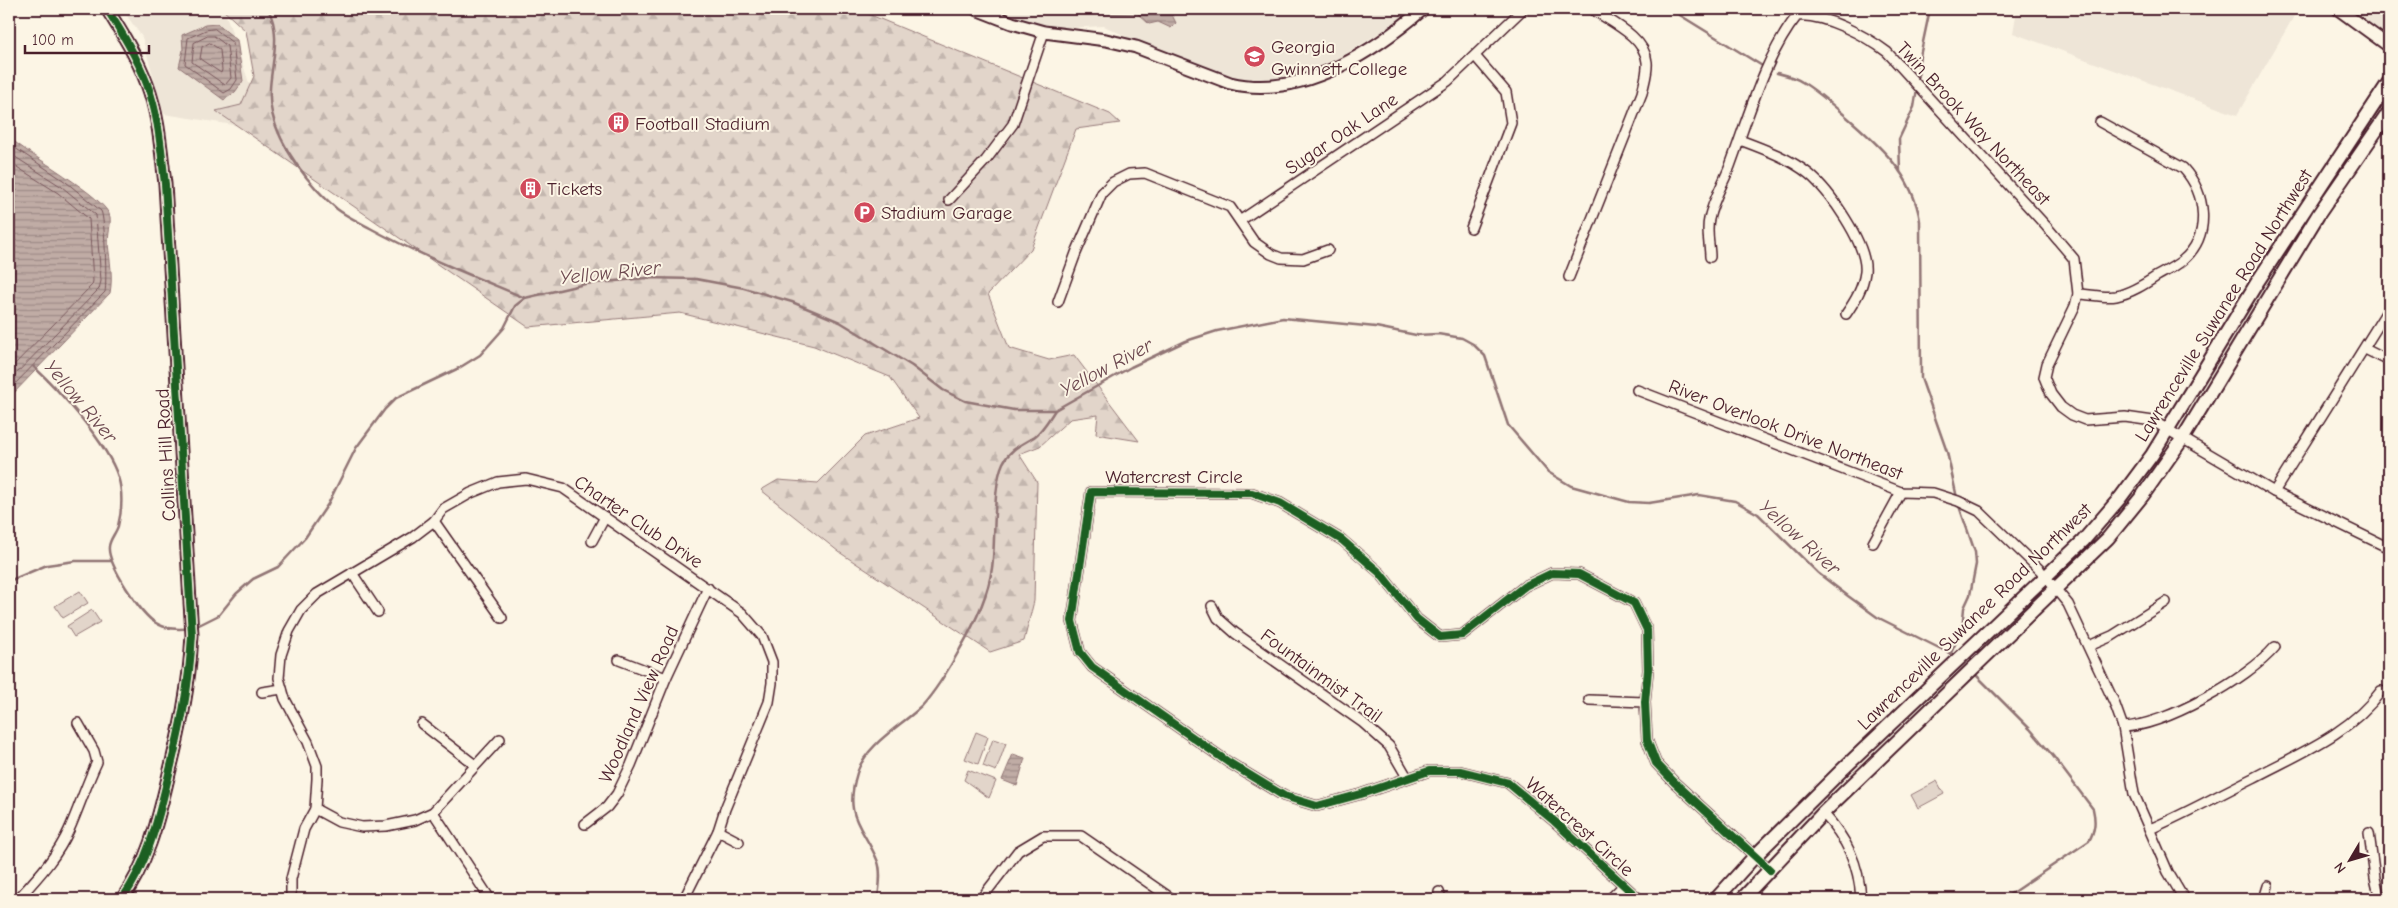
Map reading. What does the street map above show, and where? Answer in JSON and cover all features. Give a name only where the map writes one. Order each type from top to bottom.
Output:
[{"type":"main road","name":"Lawrenceville Suwanee Road Northwest","points":[[1716,899],[1754,856],[2045,575],[2083,541],[2120,498],[2168,429],[2258,281],[2389,82]]},
{"type":"main road","name":"Lawrenceville Suwanee Road Northwest","points":[[1742,899],[1823,813],[2108,538],[2143,495],[2183,438],[2318,215],[2389,112]]},
{"type":"street","name":"Collins Hill Road","points":[[107,9],[137,60],[148,86],[157,120],[165,184],[192,636],[190,680],[183,720],[156,829],[140,871],[122,899]]},
{"type":"street","points":[[976,9],[1012,23],[1044,32],[1106,40],[1136,47],[1230,83],[1243,86],[1272,86],[1308,78],[1360,56],[1392,34],[1423,9]]},
{"type":"street","name":"Sugar Oak Lane","points":[[1241,220],[1448,81],[1523,9]]},
{"type":"street","points":[[1569,277],[1642,93],[1647,69],[1645,54],[1641,46],[1632,37],[1592,9]]},
{"type":"street","points":[[2338,9],[2389,46]]},
{"type":"street","name":"Twin Brook Way Northeast","points":[[1710,257],[1708,221],[1740,140],[1752,103],[1786,30],[1797,16],[1808,14],[1848,29],[1874,42],[1887,52],[2074,259],[2078,294],[2047,364],[2044,377],[2051,394],[2061,407],[2072,415],[2085,420],[2125,417],[2146,419],[2168,429],[2274,492],[2389,548]]},
{"type":"street","points":[[949,200],[986,160],[1013,124],[1044,32]]},
{"type":"street","points":[[1471,228],[1511,123],[1506,92],[1475,56]]},
{"type":"street","points":[[2078,294],[2114,296],[2131,291],[2152,280],[2184,260],[2196,243],[2202,221],[2201,197],[2197,186],[2183,168],[2100,122]]},
{"type":"street","points":[[1740,140],[1790,162],[1808,174],[1823,188],[1842,212],[1859,244],[1865,270],[1862,287],[1846,314]]},
{"type":"street","points":[[1058,302],[1076,253],[1102,193],[1121,176],[1137,173],[1153,176],[1230,206],[1254,242],[1266,252],[1281,258],[1304,259],[1328,250]]},
{"type":"street","points":[[2274,492],[2389,308]]},
{"type":"street","points":[[2365,349],[2389,362]]},
{"type":"street","name":"River Overlook Drive Northeast","points":[[1637,390],[1901,492],[1932,493],[1958,501],[1979,511],[2045,575],[2068,604],[2089,646],[2123,727],[2134,794],[2168,872],[2184,899]]},
{"type":"street","name":"Charter Club Drive","points":[[291,899],[291,879],[304,829],[315,809],[317,766],[308,742],[285,699],[279,678],[281,655],[289,631],[301,610],[317,594],[413,537],[434,521],[443,509],[471,493],[498,482],[526,479],[562,488],[742,613],[762,636],[772,662],[769,702],[725,809],[718,832],[684,899]]},
{"type":"street","name":"Watercrest Circle","points":[[1639,899],[1554,821],[1508,783],[1460,771],[1429,770],[1361,794],[1317,806],[1284,796],[1228,762],[1092,667],[1080,652],[1072,621],[1091,492],[1252,493],[1280,503],[1342,540],[1380,573],[1417,619],[1440,636],[1462,635],[1526,586],[1552,574],[1580,574],[1634,604],[1647,630],[1645,702],[1647,740],[1656,763],[1754,856]]},
{"type":"street","points":[[1873,543],[1901,492]]},
{"type":"street","points":[[592,541],[605,517]]},
{"type":"street","points":[[434,521],[502,618]]},
{"type":"street","points":[[352,573],[378,612]]},
{"type":"street","name":"Woodland View Road","points":[[585,824],[607,807],[617,794],[631,765],[666,678],[708,588]]},
{"type":"street","points":[[2089,646],[2112,636],[2166,602]]},
{"type":"street","name":"Fountainmist Trail","points":[[1212,606],[1218,618],[1235,632],[1362,722],[1389,746],[1407,777]]},
{"type":"street","points":[[2123,727],[2149,723],[2169,716],[2224,687],[2263,661],[2275,647]]},
{"type":"street","points":[[618,660],[666,678]]},
{"type":"street","points":[[262,692],[282,689]]},
{"type":"street","points":[[2150,829],[2318,744],[2353,721],[2371,706],[2381,691]]},
{"type":"street","points":[[1589,700],[1645,702]]},
{"type":"street","points":[[18,899],[45,869],[68,831],[87,780],[97,762],[94,751],[78,723]]},
{"type":"street","points":[[422,724],[476,765]]},
{"type":"street","points":[[315,809],[339,822],[362,827],[386,826],[408,822],[434,812],[500,739]]},
{"type":"street","points":[[434,812],[490,899]]},
{"type":"street","points":[[1823,813],[1848,846],[1860,880],[1861,899]]},
{"type":"street","points":[[718,832],[739,842]]},
{"type":"street","points":[[2369,833],[2380,899]]},
{"type":"street","points":[[981,899],[1018,851],[1043,836],[1081,836],[1172,899]]},
{"type":"street","points":[[1754,856],[1770,870]]},
{"type":"street","points":[[1610,899],[1623,886]]},
{"type":"street","points":[[2264,899],[2268,886]]},
{"type":"shaded area","points":[[122,9],[224,9],[265,130],[164,114],[142,37]]},
{"type":"shaded area","name":"Georgia Gwinnett College","points":[[993,9],[1417,9],[1298,84],[1229,85],[1104,26],[1030,30]]},
{"type":"shaded area","points":[[2017,9],[2298,9],[2237,115],[2013,33]]},
{"type":"shaded area","points":[[2342,9],[2389,9],[2389,49]]},
{"type":"green space","points":[[222,9],[856,9],[1110,114],[1120,123],[1076,129],[1031,249],[988,294],[1009,348],[1049,360],[1074,355],[1139,441],[1096,434],[1098,415],[1070,419],[1040,446],[1019,454],[1037,482],[1034,601],[1024,641],[990,652],[839,552],[761,490],[778,480],[818,483],[865,436],[919,418],[890,377],[814,346],[680,313],[528,327],[216,111],[241,105],[254,76],[246,31]]},
{"type":"green space","points":[[80,591],[88,603],[63,618],[55,606]]},
{"type":"green space","points":[[92,610],[100,622],[74,637],[67,626]]},
{"type":"green space","points":[[976,732],[988,737],[978,764],[965,759]]},
{"type":"green space","points":[[993,739],[1006,743],[996,771],[983,766]]},
{"type":"green space","points":[[968,770],[996,781],[989,798],[964,780]]},
{"type":"green space","points":[[1937,781],[1944,794],[1918,808],[1911,795]]},
{"type":"water","points":[[1087,9],[1174,9],[1171,13],[1176,23],[1171,28],[1158,22],[1149,24],[1137,13],[1091,14]]},
{"type":"water","points":[[217,24],[237,40],[243,81],[235,92],[224,100],[179,67],[183,50],[182,35],[205,25]]},
{"type":"water","points":[[9,137],[96,199],[106,209],[110,217],[108,244],[111,281],[110,293],[9,398]]},
{"type":"water","points":[[1013,754],[1025,758],[1017,786],[1002,780]]},
{"type":"waterway","points":[[268,9],[275,35],[270,87],[272,113],[282,140],[297,166],[307,178],[327,200],[353,219],[446,265],[525,298]]},
{"type":"waterway","points":[[1670,9],[1764,67]]},
{"type":"waterway","points":[[1918,81],[1919,61],[1930,9]]},
{"type":"waterway","points":[[1777,73],[1793,77],[1807,85],[1854,123],[1880,147],[1901,173],[1910,188],[1920,221],[1921,378],[1947,452],[1957,498]]},
{"type":"waterway","points":[[1900,172],[1899,139],[1914,107],[1917,89]]},
{"type":"waterway","name":"Yellow River","points":[[195,627],[219,615],[236,594],[253,579],[278,567],[305,538],[328,504],[356,448],[385,409],[396,398],[459,368],[480,355],[504,328],[515,306],[525,298],[585,284],[646,278],[696,279],[744,288],[792,302],[840,322],[912,366],[943,390],[965,401],[1014,410],[1055,410],[1131,367],[1186,341],[1217,331],[1283,318],[1376,327],[1416,335],[1438,334],[1462,338],[1473,344],[1485,356],[1508,425],[1548,472],[1571,486],[1629,502],[1649,503],[1699,495],[1735,501],[1758,514],[1818,573],[1877,617],[1955,656]]},
{"type":"waterway","name":"Yellow River","points":[[33,366],[82,418],[113,464],[120,483],[121,502],[118,526],[109,547],[113,564],[126,588],[142,610],[156,623],[164,627],[189,628]]},
{"type":"waterway","points":[[878,899],[880,875],[878,862],[857,821],[852,801],[857,773],[868,753],[876,744],[922,706],[952,664],[980,610],[990,579],[997,485],[1003,463],[1012,451],[1037,434],[1055,410]]},
{"type":"waterway","points":[[1951,653],[1962,629],[1964,608],[1970,595],[1976,564],[1975,552],[1958,503]]},
{"type":"waterway","points":[[9,581],[47,565],[75,561],[111,561]]},
{"type":"waterway","name":"Yellow River","points":[[1974,673],[2030,729],[2053,756],[2093,809],[2094,814],[2093,833],[2089,841],[2003,899]]},
{"type":"cycle path","points":[[107,9],[139,64],[151,96],[159,134],[165,184],[192,635],[189,674],[183,710],[159,813],[145,858],[122,899]]},
{"type":"cycle path","points":[[1639,899],[1554,821],[1508,783],[1460,771],[1429,771],[1361,794],[1317,806],[1284,796],[1228,762],[1092,667],[1080,652],[1072,621],[1091,492],[1252,493],[1280,503],[1342,540],[1380,573],[1417,619],[1440,637],[1462,635],[1525,586],[1552,573],[1579,574],[1634,603],[1647,630],[1648,670],[1645,702],[1647,740],[1656,763],[1674,782],[1770,870]]},
{"type":"place","name":"Georgia Gwinnett College","points":[[1255,57]]},
{"type":"place","name":"Football Stadium","points":[[619,123]]},
{"type":"place","name":"Tickets","points":[[531,188]]},
{"type":"place","name":"Stadium Garage","points":[[865,212]]}]
